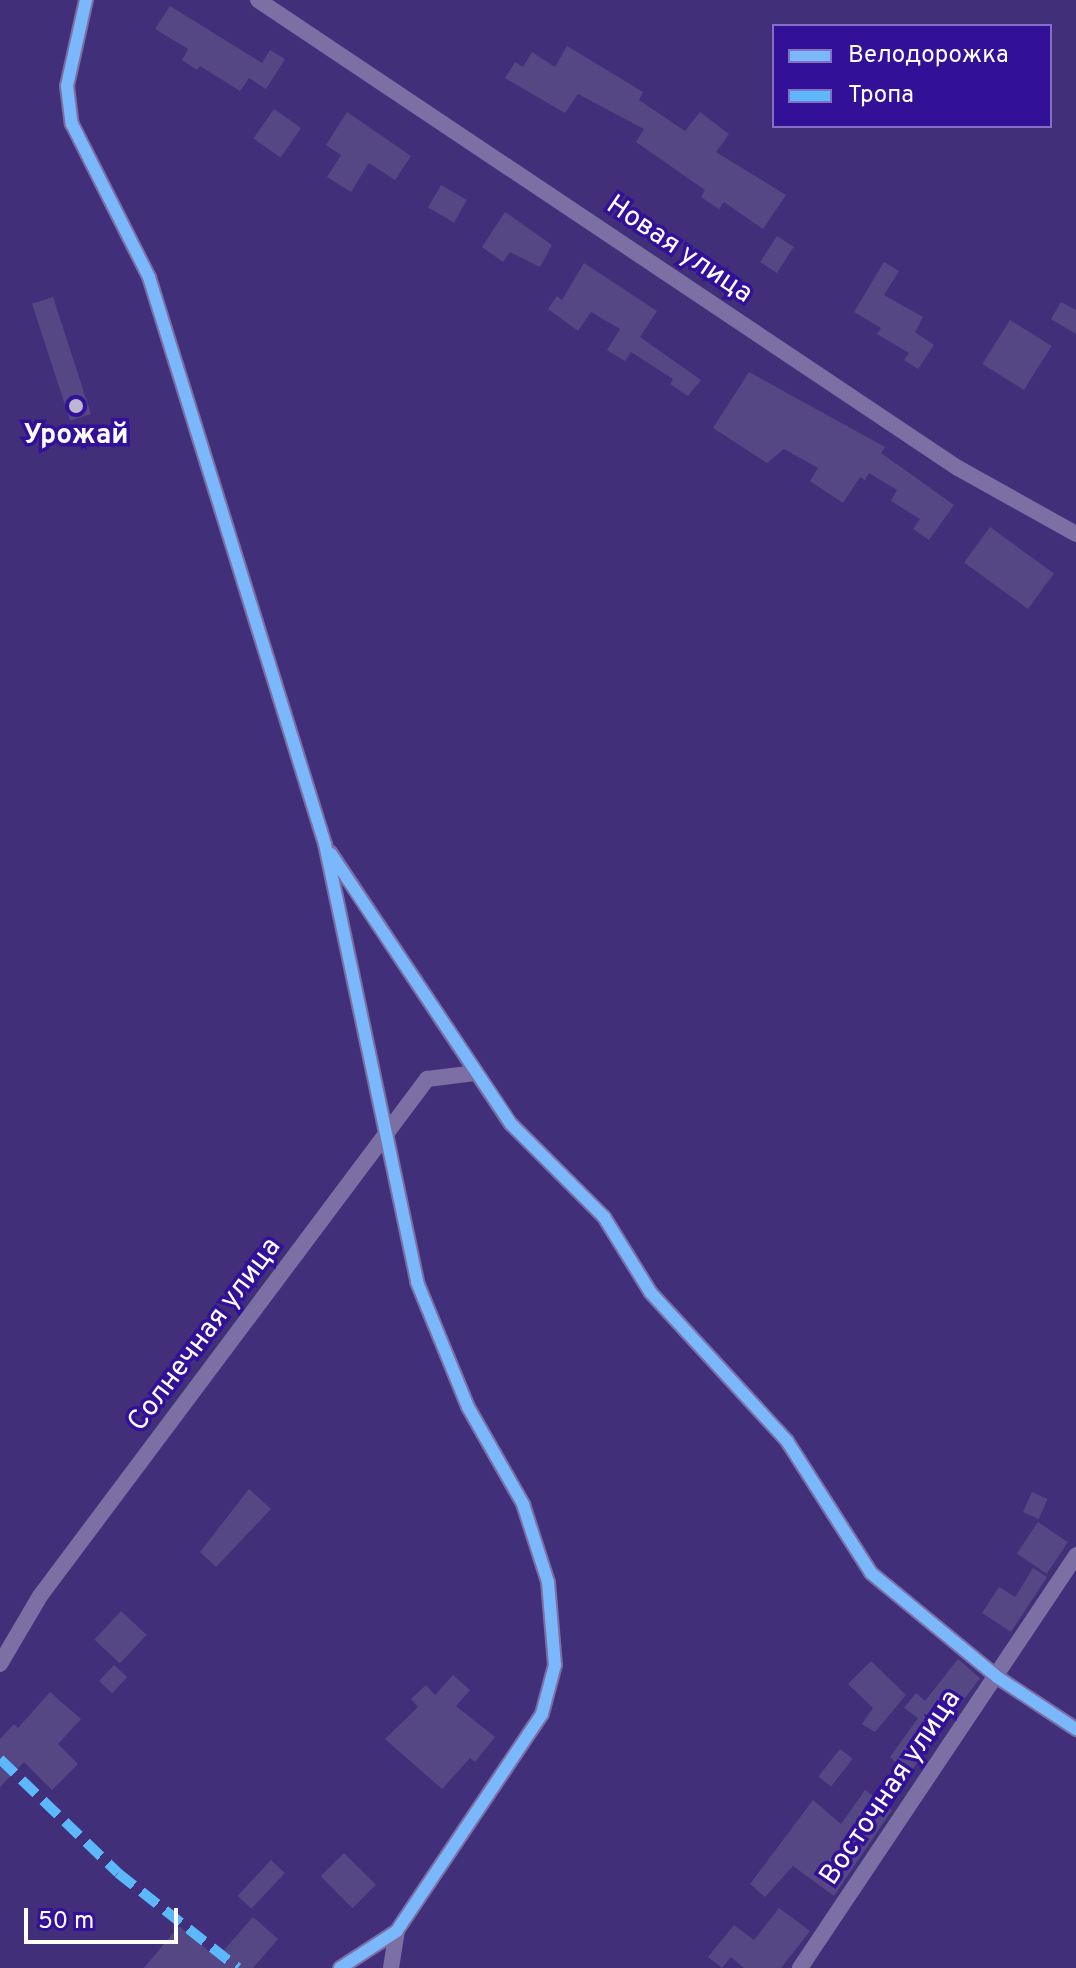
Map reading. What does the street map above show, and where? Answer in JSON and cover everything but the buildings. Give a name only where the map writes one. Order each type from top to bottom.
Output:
[{"type":"street","points":[[86,0],[67,86],[72,124],[149,277],[325,844],[384,1142],[417,1282],[468,1407],[523,1504],[548,1582],[555,1665],[542,1714],[397,1931],[340,1968]]},
{"type":"street","name":"Новая улица","points":[[258,0],[958,468],[1076,534]]},
{"type":"street","points":[[325,844],[511,1124],[604,1217],[651,1293],[787,1441],[871,1573],[997,1677],[1076,1729]]},
{"type":"street","name":"Солнечная улица","points":[[0,1664],[40,1596],[384,1142],[427,1079],[475,1073]]},
{"type":"street","name":"Восточная улица","points":[[800,1968],[1076,1555]]},
{"type":"street","points":[[391,1968],[397,1931]]},
{"type":"marked path","points":[[0,1759],[118,1873],[238,1968]]},
{"type":"cycle path","points":[[86,0],[67,86],[72,124],[149,277],[325,844],[417,1282],[468,1407],[523,1504],[548,1582],[555,1665],[542,1714],[397,1931],[340,1968]]},
{"type":"cycle path","points":[[331,854],[511,1124],[604,1217],[651,1293],[787,1441],[871,1573],[997,1677],[1076,1729]]},
{"type":"place","name":"Урожай","points":[[76,406]]}]
